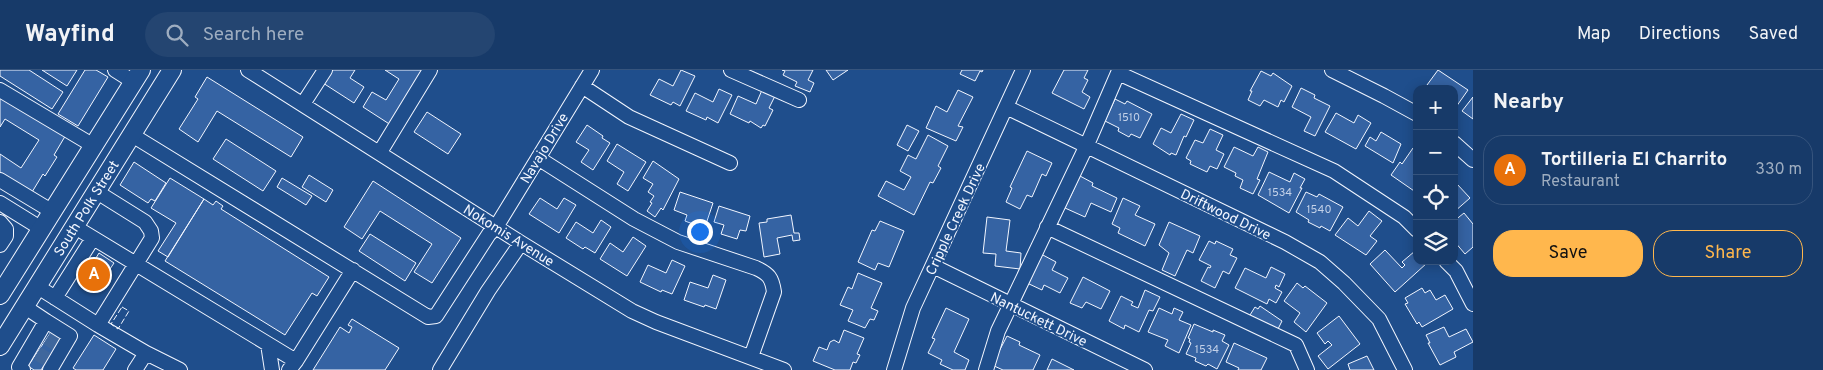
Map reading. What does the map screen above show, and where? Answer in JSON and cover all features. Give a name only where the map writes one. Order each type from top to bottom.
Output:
[{"type":"main road","name":"South Polk Street","points":[[0,346],[172,70]]},
{"type":"main road","name":"South Polk Street","points":[[0,296],[138,76]]},
{"type":"main road","points":[[53,212],[75,227]]},
{"type":"street","points":[[115,70],[138,76]]},
{"type":"street","points":[[303,104],[326,70]]},
{"type":"street","points":[[380,152],[430,70]]},
{"type":"street","points":[[731,70],[799,100]]},
{"type":"street","name":"Cripple Creek Drive","points":[[894,370],[913,308],[1023,70]]},
{"type":"street","points":[[1332,70],[1413,112]]},
{"type":"street","points":[[986,370],[998,331],[1086,147],[1118,71],[1334,171],[1404,217],[1413,226]]},
{"type":"street","name":"Nokomis Avenue","points":[[258,72],[303,104],[521,243],[632,311],[656,322],[784,370]]},
{"type":"street","points":[[585,76],[629,117],[730,163]]},
{"type":"street","name":"Navajo Drive","points":[[132,135],[428,317],[436,316],[496,226],[585,76]]},
{"type":"street","points":[[0,90],[94,146]]},
{"type":"street","name":"Driftwood Drive","points":[[1006,107],[1285,242],[1320,262],[1344,283],[1379,319],[1405,370]]},
{"type":"street","points":[[1458,147],[1473,160]]},
{"type":"street","points":[[538,158],[634,219],[678,242],[756,268],[768,274],[773,282],[774,292],[751,357]]},
{"type":"street","points":[[0,180],[53,212]]},
{"type":"street","points":[[97,192],[145,222],[151,231],[152,238],[98,325]]},
{"type":"street","points":[[0,203],[42,229]]},
{"type":"street","points":[[0,222],[6,229],[6,236],[0,245]]},
{"type":"street","points":[[75,227],[268,344],[293,365],[354,270]]},
{"type":"street","points":[[1047,227],[1296,345],[1307,370]]},
{"type":"street","points":[[55,298],[92,238]]},
{"type":"street","points":[[440,370],[488,291],[521,243]]},
{"type":"street","points":[[1450,265],[1456,271],[1473,304]]},
{"type":"street","name":"Nantuckett Drive","points":[[932,266],[1145,370]]},
{"type":"street","points":[[38,287],[98,325],[180,370]]},
{"type":"street","points":[[24,307],[54,337]]},
{"type":"street","points":[[23,370],[19,367],[44,359],[54,337],[83,315]]},
{"type":"street","points":[[44,359],[54,337]]},
{"type":"street","points":[[268,344],[272,370]]},
{"type":"street","points":[[135,370],[146,353]]},
{"type":"building","points":[[0,70],[29,70],[63,92],[52,109],[0,76]]},
{"type":"building","points":[[42,70],[77,70],[67,86]]},
{"type":"building","points":[[85,70],[96,70],[108,77],[78,126],[58,114]]},
{"type":"building","points":[[332,70],[355,70],[350,78],[364,87],[354,103],[323,83]]},
{"type":"building","points":[[385,70],[425,70],[394,127],[363,107],[372,92],[386,100],[399,79]]},
{"type":"building","points":[[681,70],[695,76],[680,106],[673,102],[671,105],[650,95],[659,79],[673,86]]},
{"type":"building","points":[[782,70],[813,70],[808,80],[814,83],[810,92],[795,86],[797,82],[783,75],[785,71]]},
{"type":"building","points":[[826,70],[848,70],[833,80]]},
{"type":"building","points":[[962,70],[983,70],[982,72],[980,71],[975,81],[960,74]]},
{"type":"building","points":[[1064,70],[1088,70],[1084,78],[1088,80],[1082,92],[1090,97],[1084,109],[1052,93]]},
{"type":"building","points":[[1438,70],[1468,90],[1458,104],[1458,85],[1427,85]]},
{"type":"building","points":[[1261,71],[1271,76],[1273,73],[1292,86],[1284,102],[1281,100],[1278,107],[1264,100],[1260,106],[1248,100],[1252,91],[1250,91]]},
{"type":"building","points":[[207,77],[303,137],[291,157],[217,111],[198,142],[179,129],[198,99],[195,97]]},
{"type":"building","points":[[1301,88],[1315,95],[1314,98],[1330,106],[1315,136],[1304,131],[1311,117],[1292,107]]},
{"type":"building","points":[[719,89],[732,95],[718,123],[707,117],[706,120],[686,111],[695,93],[713,102]]},
{"type":"building","points":[[762,90],[775,96],[769,108],[773,110],[765,126],[763,125],[761,128],[750,121],[749,123],[730,114],[738,96],[756,104]]},
{"type":"building","points":[[958,90],[973,97],[958,126],[963,127],[956,141],[926,128],[936,106],[947,112]]},
{"type":"building","points":[[0,91],[67,133],[54,155],[57,157],[45,176],[43,174],[29,197],[0,179],[0,154],[21,168],[39,140],[5,119],[0,127]]},
{"type":"building","points":[[1473,97],[1473,119],[1462,111]]},
{"type":"building","points":[[1115,99],[1125,104],[1127,101],[1152,114],[1140,138],[1131,134],[1129,137],[1118,131],[1119,128],[1105,121]]},
{"type":"building","points":[[427,112],[461,134],[448,154],[414,132]]},
{"type":"building","points":[[1336,113],[1354,123],[1358,115],[1371,123],[1356,149],[1325,132]]},
{"type":"building","points":[[1181,114],[1194,120],[1186,137],[1184,136],[1176,155],[1171,153],[1170,155],[1153,144],[1161,128],[1171,133]]},
{"type":"building","points":[[587,125],[610,143],[593,170],[581,162],[589,150],[576,142]]},
{"type":"building","points":[[907,125],[919,131],[908,151],[897,145]]},
{"type":"building","points":[[1210,129],[1223,135],[1216,150],[1224,154],[1217,169],[1210,166],[1207,172],[1190,164],[1191,161],[1186,158],[1195,140],[1203,143]]},
{"type":"building","points":[[1381,132],[1401,144],[1393,163],[1365,146],[1370,137],[1376,141]]},
{"type":"building","points":[[928,135],[948,146],[938,166],[941,168],[933,183],[930,182],[914,215],[878,196],[886,181],[904,190],[911,177],[900,171],[908,155],[916,159]]},
{"type":"building","points":[[226,139],[276,171],[263,191],[213,159]]},
{"type":"building","points":[[617,144],[646,162],[628,191],[617,184],[624,172],[607,161]]},
{"type":"building","points":[[1234,147],[1253,156],[1258,147],[1268,152],[1257,179],[1260,180],[1253,194],[1240,188],[1243,180],[1235,176],[1236,173],[1224,167]]},
{"type":"building","points":[[1413,148],[1413,190],[1391,175],[1400,162],[1402,164]]},
{"type":"building","points":[[1027,151],[1052,163],[1046,176],[1042,174],[1032,197],[1027,195],[1020,209],[1006,202],[1012,188],[1010,187]]},
{"type":"building","points":[[653,161],[679,179],[663,210],[661,208],[655,217],[647,211],[654,196],[648,192],[653,184],[643,178]]},
{"type":"building","points":[[134,162],[166,183],[155,201],[151,199],[148,203],[120,185]]},
{"type":"building","points":[[1269,172],[1290,182],[1294,173],[1305,179],[1289,213],[1258,195]]},
{"type":"building","points":[[309,175],[333,190],[326,202],[302,187]]},
{"type":"building","points":[[1080,176],[1093,183],[1092,186],[1117,198],[1111,212],[1091,203],[1085,217],[1065,208]]},
{"type":"building","points":[[170,178],[204,199],[168,257],[158,251],[176,223],[151,208]]},
{"type":"building","points":[[282,178],[312,196],[306,205],[277,187]]},
{"type":"building","points":[[373,181],[461,238],[432,283],[414,272],[432,244],[380,211],[362,239],[344,227]]},
{"type":"building","points":[[1458,185],[1470,198],[1458,208]]},
{"type":"building","points":[[680,192],[713,203],[703,233],[691,230],[693,224],[685,221],[687,215],[674,210]]},
{"type":"building","points":[[1306,192],[1317,197],[1319,194],[1343,207],[1330,231],[1308,222],[1309,220],[1296,212]]},
{"type":"building","points":[[540,198],[557,209],[564,198],[576,205],[559,233],[529,214]]},
{"type":"building","points":[[1123,198],[1140,206],[1135,215],[1155,224],[1145,246],[1118,233],[1120,228],[1112,224]]},
{"type":"building","points":[[204,199],[213,205],[216,201],[223,206],[221,209],[329,277],[317,296],[312,293],[285,335],[165,261]]},
{"type":"building","points":[[719,206],[750,216],[746,231],[740,230],[737,239],[721,234],[724,225],[714,222]]},
{"type":"building","points":[[1369,211],[1382,221],[1370,236],[1377,241],[1366,255],[1335,235],[1348,218],[1358,226]]},
{"type":"building","points":[[1464,213],[1473,224],[1473,247],[1465,254],[1458,246],[1458,218]]},
{"type":"building","points":[[791,215],[794,233],[799,233],[800,240],[793,241],[792,235],[777,238],[780,254],[764,257],[759,223],[767,222],[767,219]]},
{"type":"building","points":[[987,217],[1010,220],[1006,251],[1021,253],[1020,269],[995,266],[996,254],[983,253]]},
{"type":"building","points":[[601,220],[611,227],[595,253],[585,247],[583,249],[566,238],[576,222],[593,233]]},
{"type":"building","points":[[880,221],[904,231],[889,267],[878,263],[875,270],[858,262],[872,230],[875,231]]},
{"type":"building","points":[[1169,222],[1200,236],[1193,253],[1187,250],[1175,276],[1162,270],[1169,253],[1159,245]]},
{"type":"building","points":[[370,234],[416,263],[405,281],[359,251]]},
{"type":"building","points":[[633,237],[646,246],[627,276],[600,259],[610,243],[623,252]]},
{"type":"building","points":[[1209,241],[1215,244],[1216,241],[1233,249],[1230,255],[1237,258],[1229,274],[1223,271],[1215,288],[1201,281],[1208,267],[1210,268],[1211,266],[1199,260]]},
{"type":"building","points":[[1385,250],[1402,268],[1405,265],[1402,262],[1413,253],[1413,265],[1425,265],[1395,292],[1370,264]]},
{"type":"building","points":[[99,253],[114,263],[110,269],[108,268],[94,289],[82,281]]},
{"type":"building","points":[[1041,254],[1056,262],[1052,270],[1068,278],[1060,293],[1044,285],[1042,290],[1027,283]]},
{"type":"building","points":[[672,260],[685,266],[672,294],[662,290],[661,292],[640,282],[648,265],[666,273]]},
{"type":"building","points":[[1271,267],[1285,274],[1279,287],[1276,285],[1275,288],[1282,292],[1276,303],[1269,299],[1267,304],[1235,288],[1245,268],[1266,278]]},
{"type":"building","points":[[858,273],[882,283],[871,308],[878,311],[874,320],[870,319],[865,328],[848,321],[853,310],[840,305],[848,287],[852,289]]},
{"type":"building","points":[[713,275],[726,280],[716,309],[684,300],[690,282],[708,288]]},
{"type":"building","points":[[1083,277],[1110,291],[1101,309],[1086,302],[1082,308],[1070,303]]},
{"type":"building","points":[[1297,283],[1303,288],[1305,286],[1327,303],[1306,332],[1294,322],[1300,313],[1284,301]]},
{"type":"building","points":[[1422,288],[1425,293],[1430,290],[1436,300],[1445,295],[1453,309],[1422,327],[1419,322],[1417,324],[1405,304],[1408,303],[1405,298]]},
{"type":"building","points":[[1145,290],[1160,297],[1153,311],[1149,310],[1139,332],[1125,325],[1124,329],[1109,321],[1121,296],[1133,302],[1131,305],[1138,308]]},
{"type":"building","points":[[1260,306],[1282,321],[1277,331],[1250,315],[1255,307],[1258,309]]},
{"type":"building","points":[[946,308],[969,319],[954,352],[969,360],[965,370],[953,370],[940,364],[942,360],[928,353],[935,339],[932,338]]},
{"type":"building","points":[[1159,308],[1172,314],[1174,308],[1183,312],[1179,320],[1191,325],[1179,353],[1165,346],[1168,340],[1148,332]]},
{"type":"building","points":[[1339,316],[1360,344],[1328,369],[1318,356],[1332,345],[1328,341],[1325,344],[1317,333]]},
{"type":"building","points":[[352,319],[399,348],[385,370],[313,370],[340,327],[349,333],[352,327],[348,325]]},
{"type":"building","points":[[1194,324],[1225,335],[1222,341],[1229,345],[1217,369],[1208,364],[1206,366],[1195,361],[1196,358],[1186,354],[1191,343],[1188,338]]},
{"type":"building","points":[[1444,327],[1449,337],[1466,329],[1473,342],[1454,352],[1456,357],[1440,365],[1428,343],[1430,343],[1426,335]]},
{"type":"building","points":[[53,329],[63,336],[41,370],[34,370],[28,366]]},
{"type":"building","points":[[844,330],[864,338],[857,354],[860,355],[856,363],[853,362],[850,370],[835,370],[813,361],[819,347],[827,350],[830,342],[834,340],[839,343]]},
{"type":"building","points":[[94,335],[116,349],[103,370],[76,370],[73,368]]},
{"type":"building","points":[[1007,336],[1020,342],[1019,345],[1040,355],[1033,370],[1003,370],[992,365]]},
{"type":"building","points":[[1234,343],[1267,358],[1261,370],[1238,370],[1239,368],[1226,362]]},
{"type":"building","points":[[1367,356],[1374,370],[1350,370],[1348,364]]},
{"type":"building","points":[[1052,359],[1074,370],[1047,370]]},
{"type":"tunnel","points":[[47,338],[58,345]]},
{"type":"tunnel","points":[[37,353],[48,360]]},
{"type":"fence","points":[[122,307],[129,311],[118,329],[111,324],[122,307]]},
{"type":"place","name":"Tortilleria El Charrito","points":[[94,275]]}]
